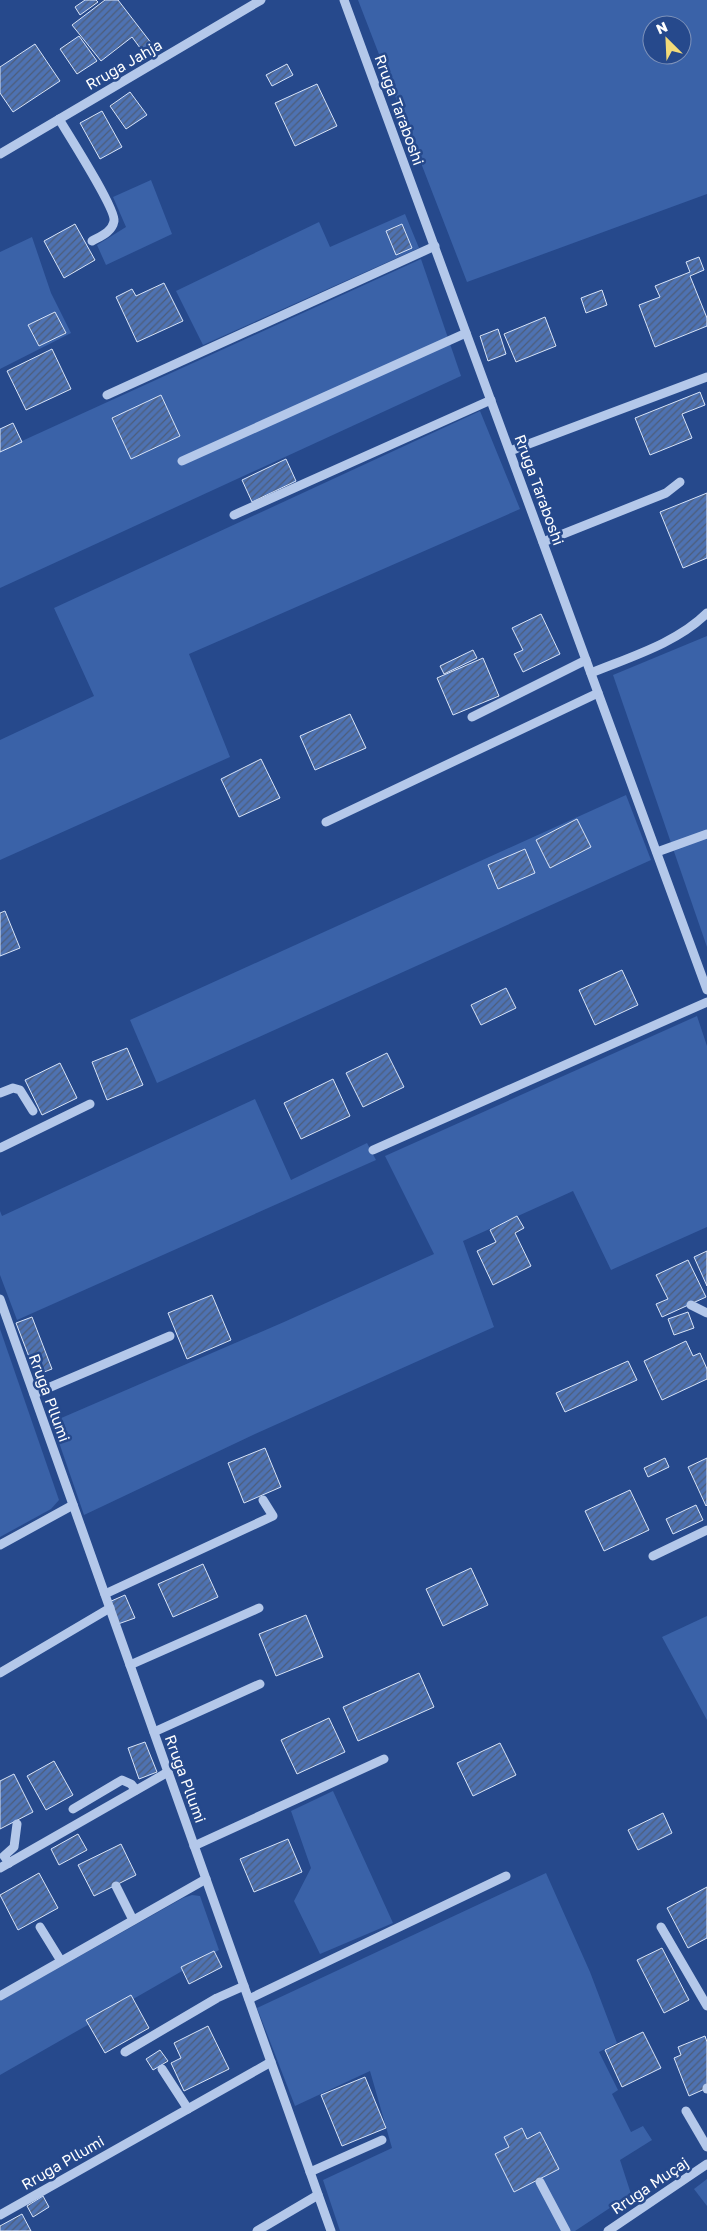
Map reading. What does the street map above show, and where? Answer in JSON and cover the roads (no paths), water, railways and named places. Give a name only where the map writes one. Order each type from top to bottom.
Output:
[{"type":"street","name":"Rruga Jahja","points":[[0,154],[262,0]]},
{"type":"street","name":"Rruga Taraboshi","points":[[344,0],[707,990]]},
{"type":"street","points":[[59,119],[108,202],[114,218],[111,229],[92,241]]},
{"type":"street","points":[[107,395],[435,246]]},
{"type":"street","points":[[182,461],[466,333]]},
{"type":"street","points":[[510,451],[707,378]]},
{"type":"street","points":[[234,515],[491,400]]},
{"type":"street","points":[[543,542],[666,493],[680,482]]},
{"type":"street","points":[[591,673],[661,643],[698,622],[707,613]]},
{"type":"street","points":[[472,717],[586,660]]},
{"type":"street","points":[[326,822],[598,692]]},
{"type":"street","points":[[657,852],[707,834]]},
{"type":"street","points":[[373,1150],[707,1002]]},
{"type":"street","points":[[0,1093],[13,1088],[20,1090],[33,1111]]},
{"type":"street","points":[[0,1148],[90,1104]]},
{"type":"street","name":"Rruga Pllumi","points":[[0,1299],[331,2231]]},
{"type":"street","points":[[691,1305],[707,1312]]},
{"type":"street","points":[[34,1394],[170,1336]]},
{"type":"street","points":[[105,1594],[272,1516],[263,1500]]},
{"type":"street","points":[[0,1545],[73,1505]]},
{"type":"street","points":[[653,1556],[707,1530]]},
{"type":"street","points":[[0,1673],[110,1608]]},
{"type":"street","points":[[130,1665],[259,1608]]},
{"type":"street","points":[[154,1732],[260,1684]]},
{"type":"street","points":[[194,1846],[384,1759]]},
{"type":"street","points":[[0,1868],[168,1772]]},
{"type":"street","points":[[73,1809],[122,1780],[136,1790]]},
{"type":"street","points":[[9,1863],[4,1856],[14,1847],[17,1824]]},
{"type":"street","points":[[249,1999],[506,1876]]},
{"type":"street","points":[[0,1996],[206,1878]]},
{"type":"street","points":[[116,1886],[133,1920]]},
{"type":"street","points":[[40,1927],[61,1961]]},
{"type":"street","points":[[661,1927],[707,2006]]},
{"type":"street","points":[[125,2052],[217,1998],[244,1986]]},
{"type":"street","name":"Rruga Pllumi","points":[[0,2215],[271,2062]]},
{"type":"street","points":[[162,2069],[188,2109]]},
{"type":"street","points":[[686,2111],[707,2147]]},
{"type":"street","points":[[310,2172],[382,2140]]},
{"type":"street","name":"Rruga Muçaj","points":[[608,2231],[707,2164]]},
{"type":"street","points":[[540,2182],[566,2231]]},
{"type":"street","points":[[257,2231],[318,2195]]}]
